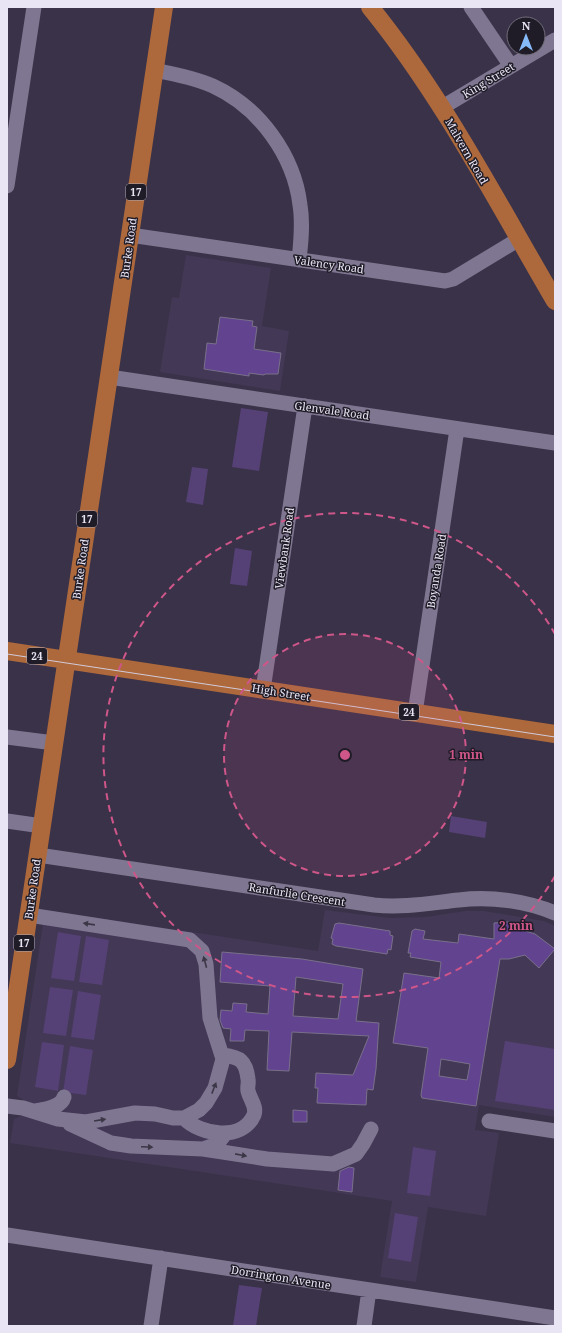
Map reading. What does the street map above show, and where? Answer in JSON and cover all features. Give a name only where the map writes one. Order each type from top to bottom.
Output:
[{"type":"main road","name":"Burke Road","points":[[7,1060],[12,990],[29,915],[164,7]]},
{"type":"main road","name":"Malvern Road","points":[[370,7],[418,72],[441,108],[554,299]]},
{"type":"main road","name":"High Street","points":[[7,651],[555,734]]},
{"type":"street","points":[[7,186],[34,7]]},
{"type":"street","points":[[471,7],[511,66]]},
{"type":"street","name":"King Street","points":[[441,108],[555,40]]},
{"type":"street","points":[[154,70],[184,76],[215,87],[241,103],[270,132],[290,167],[299,195],[301,236],[298,260]]},
{"type":"street","name":"Valency Road","points":[[130,235],[445,281],[453,278],[519,239]]},
{"type":"street","name":"Glenvale Road","points":[[109,377],[555,443]]},
{"type":"street","name":"Viewbank Road","points":[[263,690],[305,406]]},
{"type":"street","name":"Boyanda Road","points":[[415,713],[457,429]]},
{"type":"street","points":[[7,737],[54,743]]},
{"type":"street","points":[[7,821],[42,826]]},
{"type":"street","name":"Ranfurlie Crescent","points":[[38,855],[374,905],[412,906],[461,899],[491,899],[528,904],[555,913]]},
{"type":"street","points":[[29,915],[190,940],[202,951],[206,964],[210,1018],[223,1055],[218,1079],[211,1096],[199,1110],[184,1118]]},
{"type":"street","points":[[58,1119],[86,1122],[139,1113],[184,1118],[196,1128],[215,1133],[226,1133],[240,1128],[252,1118],[255,1110],[248,1092],[248,1080],[242,1062],[238,1058],[223,1055]]},
{"type":"street","points":[[34,1112],[57,1106],[62,1102],[64,1097]]},
{"type":"street","points":[[7,1106],[58,1119],[101,1140],[118,1145],[203,1149],[267,1159],[333,1164],[356,1154],[371,1129]]},
{"type":"street","points":[[489,1121],[555,1131]]},
{"type":"street","points":[[203,1149],[217,1144],[226,1133]]},
{"type":"street","name":"Dorrington Avenue","points":[[7,1235],[555,1318]]},
{"type":"street","points":[[151,1326],[161,1258]]},
{"type":"street","points":[[364,1326],[369,1290]]},
{"type":"shaded area","points":[[186,255],[271,268],[262,326],[289,331],[280,391],[160,372],[172,297],[179,298]]},
{"type":"shaded area","points":[[241,408],[268,412],[259,471],[232,467]]},
{"type":"shaded area","points":[[192,467],[208,469],[203,505],[186,502]]},
{"type":"shaded area","points":[[235,548],[252,551],[247,586],[230,584]]},
{"type":"shaded area","points":[[451,816],[487,822],[485,838],[449,832]]},
{"type":"shaded area","points":[[45,910],[318,951],[325,910],[390,918],[426,917],[465,911],[484,911],[544,921],[555,926],[555,1117],[479,1105],[475,1130],[499,1133],[486,1216],[428,1207],[416,1282],[380,1277],[392,1201],[10,1143],[14,1119],[21,1116],[23,1100],[17,1096]]},
{"type":"shaded area","points":[[58,932],[81,936],[74,981],[51,978]]},
{"type":"shaded area","points":[[86,936],[109,940],[102,985],[79,982]]},
{"type":"shaded area","points":[[50,987],[73,990],[66,1036],[43,1033]]},
{"type":"shaded area","points":[[78,991],[101,995],[94,1040],[71,1037]]},
{"type":"shaded area","points":[[505,1041],[555,1049],[555,1110],[495,1101]]},
{"type":"shaded area","points":[[42,1042],[64,1045],[58,1091],[35,1087]]},
{"type":"shaded area","points":[[70,1046],[93,1050],[86,1095],[63,1092]]},
{"type":"shaded area","points":[[413,1147],[436,1151],[430,1196],[407,1193]]},
{"type":"shaded area","points":[[395,1213],[418,1217],[411,1262],[388,1258]]},
{"type":"shaded area","points":[[239,1285],[262,1288],[256,1326],[233,1326]]},
{"type":"building","points":[[220,317],[253,321],[252,326],[257,327],[254,349],[281,353],[278,374],[264,375],[249,373],[249,376],[204,369],[207,343],[216,344]]},
{"type":"building","points":[[508,922],[522,925],[522,930],[535,934],[555,949],[539,968],[525,955],[509,959],[500,959],[476,1106],[422,1098],[421,1095],[428,1048],[393,1043],[404,973],[439,978],[441,962],[410,957],[411,953],[408,953],[412,931],[415,929],[425,931],[423,939],[458,943],[459,934],[494,939],[494,923]],"holes":[[[441,1059],[470,1064],[467,1080],[439,1076]]]},
{"type":"building","points":[[339,923],[390,931],[390,935],[393,936],[391,950],[388,949],[387,954],[336,946],[332,944],[333,939],[331,938],[335,924]]},
{"type":"building","points":[[222,952],[302,959],[363,969],[356,1021],[379,1023],[373,1090],[367,1089],[366,1105],[317,1103],[318,1088],[315,1088],[316,1073],[353,1075],[369,1036],[292,1032],[289,1071],[267,1070],[269,1031],[245,1030],[244,1041],[230,1041],[231,1029],[223,1028],[220,1020],[221,1010],[232,1011],[233,1003],[247,1004],[246,1012],[268,1014],[270,986],[220,982]],"holes":[[[296,977],[343,984],[338,1019],[293,1016]]]},
{"type":"building","points":[[293,1110],[307,1111],[307,1122],[293,1122]]},
{"type":"building","points":[[349,1167],[354,1168],[352,1192],[338,1190],[340,1171]]},
{"type":"tram line","points":[[7,654],[555,737]]}]
